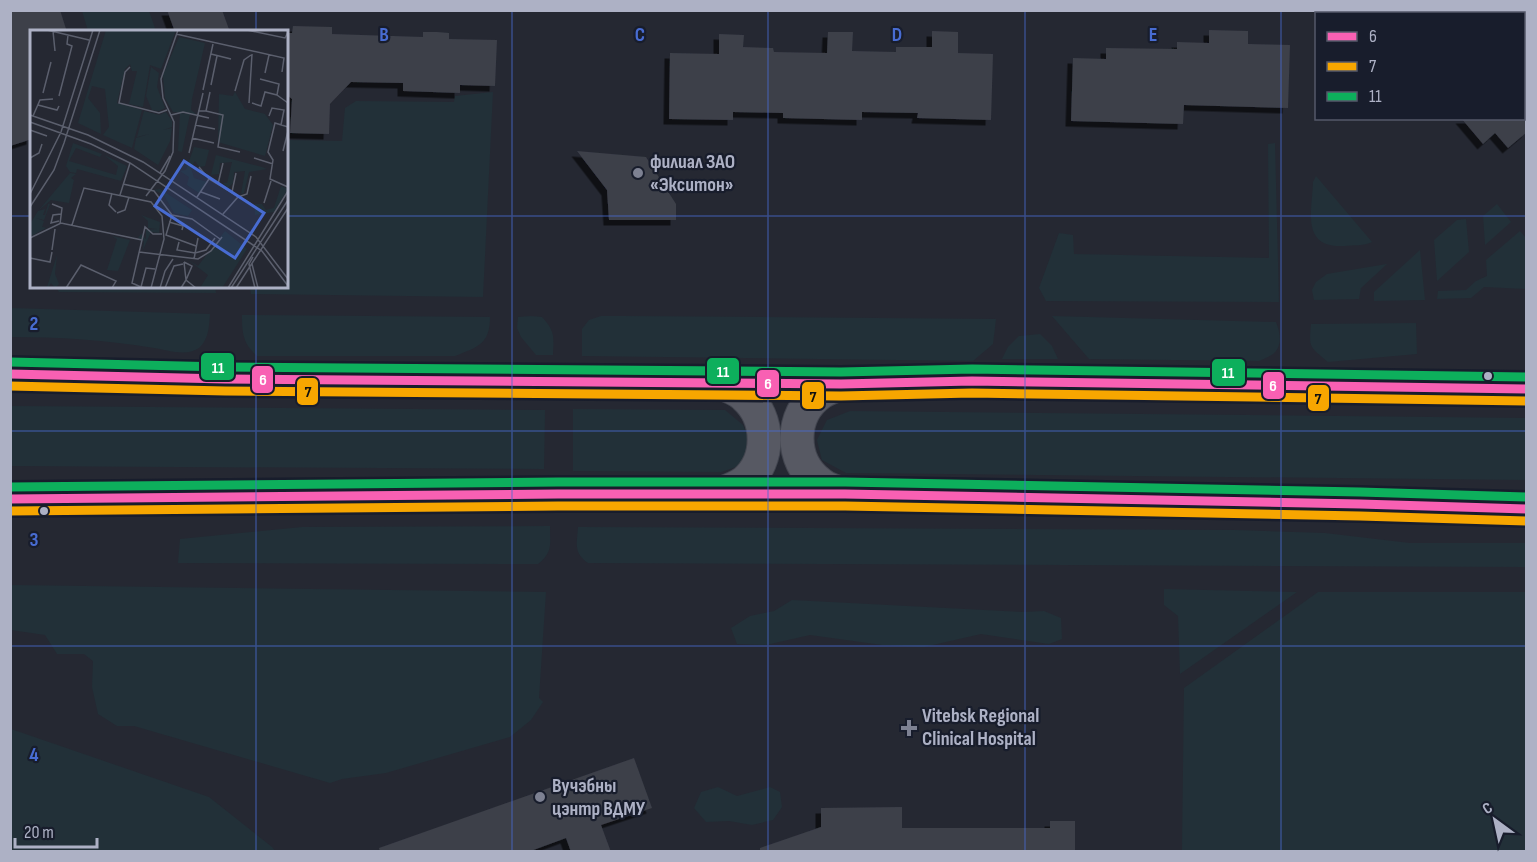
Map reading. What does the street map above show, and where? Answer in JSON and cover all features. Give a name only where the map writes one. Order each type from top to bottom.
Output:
[{"type":"main road","points":[[10,374],[225,379],[841,384],[972,381],[1527,389]]},
{"type":"main road","points":[[720,383],[733,387],[745,395],[761,417],[764,431],[761,458],[754,471],[739,485],[720,494]]},
{"type":"main road","points":[[841,384],[818,394],[809,404],[802,414],[796,439],[798,452],[810,476],[832,491],[844,494]]},
{"type":"main road","points":[[10,499],[844,494],[1527,509]]},
{"type":"shaded area","points":[[82,11],[149,11],[156,30],[88,30]]},
{"type":"shaded area","points":[[1333,11],[1469,11],[1469,12]]},
{"type":"shaded area","points":[[493,92],[483,297],[251,294],[250,288],[288,288],[288,140],[342,141],[345,108],[356,101],[454,102],[455,96]]},
{"type":"shaded area","points":[[1275,143],[1279,302],[1046,301],[1039,288],[1059,233],[1073,235],[1074,254],[1269,258],[1268,144]]},
{"type":"shaded area","points":[[1316,176],[1372,242],[1359,245],[1330,245],[1315,235],[1311,216],[1313,182]]},
{"type":"shaded area","points":[[1497,204],[1511,222],[1485,245],[1483,216]]},
{"type":"shaded area","points":[[1466,219],[1469,252],[1437,281],[1434,240],[1457,220]]},
{"type":"shaded area","points":[[1520,231],[1526,238],[1526,289],[1484,287],[1471,298],[1437,299],[1438,291],[1466,290],[1476,281],[1487,276],[1486,260]]},
{"type":"shaded area","points":[[1420,250],[1425,300],[1374,301],[1374,292]]},
{"type":"shaded area","points":[[1387,264],[1361,288],[1359,299],[1314,300],[1312,290],[1316,282],[1327,274]]},
{"type":"shaded area","points":[[57,288],[215,288],[216,293],[59,292]]},
{"type":"shaded area","points":[[11,308],[210,314],[205,341],[194,351],[183,352],[100,341],[11,337]]},
{"type":"shaded area","points":[[242,315],[490,317],[485,339],[476,347],[455,356],[257,356],[244,338]]},
{"type":"shaded area","points":[[601,316],[996,319],[993,344],[973,361],[582,356],[582,329],[589,320]]},
{"type":"shaded area","points":[[1052,316],[1276,322],[1279,343],[1273,354],[1259,361],[1089,359]]},
{"type":"shaded area","points":[[518,317],[542,317],[549,326],[553,339],[553,355],[536,355],[521,337],[517,328]]},
{"type":"shaded area","points":[[1416,323],[1417,354],[1328,362],[1310,342],[1311,324]]},
{"type":"shaded area","points":[[1040,334],[1052,346],[1058,359],[1002,359],[1008,347],[1019,336]]},
{"type":"shaded area","points":[[11,406],[545,410],[544,469],[11,466]]},
{"type":"shaded area","points":[[573,409],[725,410],[743,425],[751,445],[742,465],[721,472],[573,471]]},
{"type":"shaded area","points":[[850,411],[1526,418],[1526,480],[846,473],[822,460],[817,440],[827,420]]},
{"type":"shaded area","points":[[550,526],[548,552],[538,564],[178,563],[180,539],[302,527]]},
{"type":"shaded area","points":[[578,527],[1235,530],[1325,533],[1410,543],[1526,543],[1526,567],[588,563],[578,551]]},
{"type":"shaded area","points":[[11,585],[546,592],[539,698],[543,702],[531,720],[510,737],[386,773],[342,779],[330,783],[134,726],[117,726],[98,714],[92,687],[93,661],[84,654],[57,654],[45,635],[11,630]]},
{"type":"shaded area","points":[[1164,589],[1297,592],[1180,674],[1178,616],[1164,605]]},
{"type":"shaded area","points":[[1318,592],[1526,592],[1526,851],[1182,851],[1184,688]]},
{"type":"shaded area","points":[[792,600],[1023,612],[1044,611],[1061,618],[1062,639],[1049,644],[981,634],[924,647],[882,645],[810,635],[766,645],[737,644],[731,628],[750,616],[774,611]]},
{"type":"shaded area","points":[[11,729],[209,797],[275,851],[11,851]]},
{"type":"shaded area","points":[[718,787],[737,796],[770,787],[780,792],[782,807],[773,820],[752,825],[729,821],[706,822],[694,808],[701,792]]},
{"type":"building","points":[[10,10],[60,10],[66,30],[30,30],[30,140],[10,146]]},
{"type":"building","points":[[167,10],[222,10],[229,30],[174,30]]},
{"type":"building","points":[[293,26],[332,27],[332,34],[423,37],[423,32],[437,32],[449,33],[449,39],[497,40],[495,86],[460,85],[460,93],[403,91],[403,83],[351,82],[330,104],[329,134],[290,133],[292,99],[288,96],[288,33],[292,33]]},
{"type":"building","points":[[1209,30],[1248,31],[1248,44],[1290,45],[1288,108],[1184,105],[1183,124],[1071,121],[1073,58],[1106,59],[1106,48],[1177,49],[1177,42],[1209,43]]},
{"type":"building","points":[[932,31],[958,32],[958,53],[993,54],[991,120],[917,118],[918,113],[862,112],[862,120],[783,118],[783,113],[733,112],[733,120],[669,119],[670,53],[719,54],[719,34],[744,35],[743,47],[773,48],[774,52],[827,53],[828,32],[853,32],[852,51],[896,52],[896,47],[932,47]]},
{"type":"building","points":[[1527,118],[1527,132],[1508,148],[1495,133],[1483,144],[1463,120],[1525,120]]},
{"type":"building","name":"филиал ЗАО «Экситон»","points":[[577,151],[646,157],[676,204],[676,220],[609,220],[607,190]]},
{"type":"building","points":[[634,758],[652,808],[601,825],[611,852],[571,852],[566,838],[528,852],[380,852],[379,848]]},
{"type":"building","points":[[902,807],[902,828],[1050,828],[1050,821],[1075,821],[1075,852],[760,852],[760,848],[821,827],[821,808]]},
{"type":"transit line","name":"11","points":[[10,362],[225,367],[841,372],[972,369],[1526,377]]},
{"type":"transit line","name":"6","points":[[10,374],[225,379],[841,384],[972,381],[1526,389]]},
{"type":"transit line","name":"7","points":[[10,386],[225,391],[841,396],[972,393],[1526,401]]},
{"type":"transit line","name":"11","points":[[10,487],[845,482],[1526,497]]},
{"type":"transit line","name":"6","points":[[10,499],[845,494],[1526,509]]},
{"type":"transit line","name":"7","points":[[10,511],[845,506],[1526,521]]},
{"type":"place","name":"филиал ЗАО «Экситон»","points":[[638,173]]},
{"type":"place","name":"Vitebsk Regional Clinical Hospital","points":[[909,728]]},
{"type":"place","name":"Вучэбны цэнтр ВДМУ","points":[[540,797]]}]
